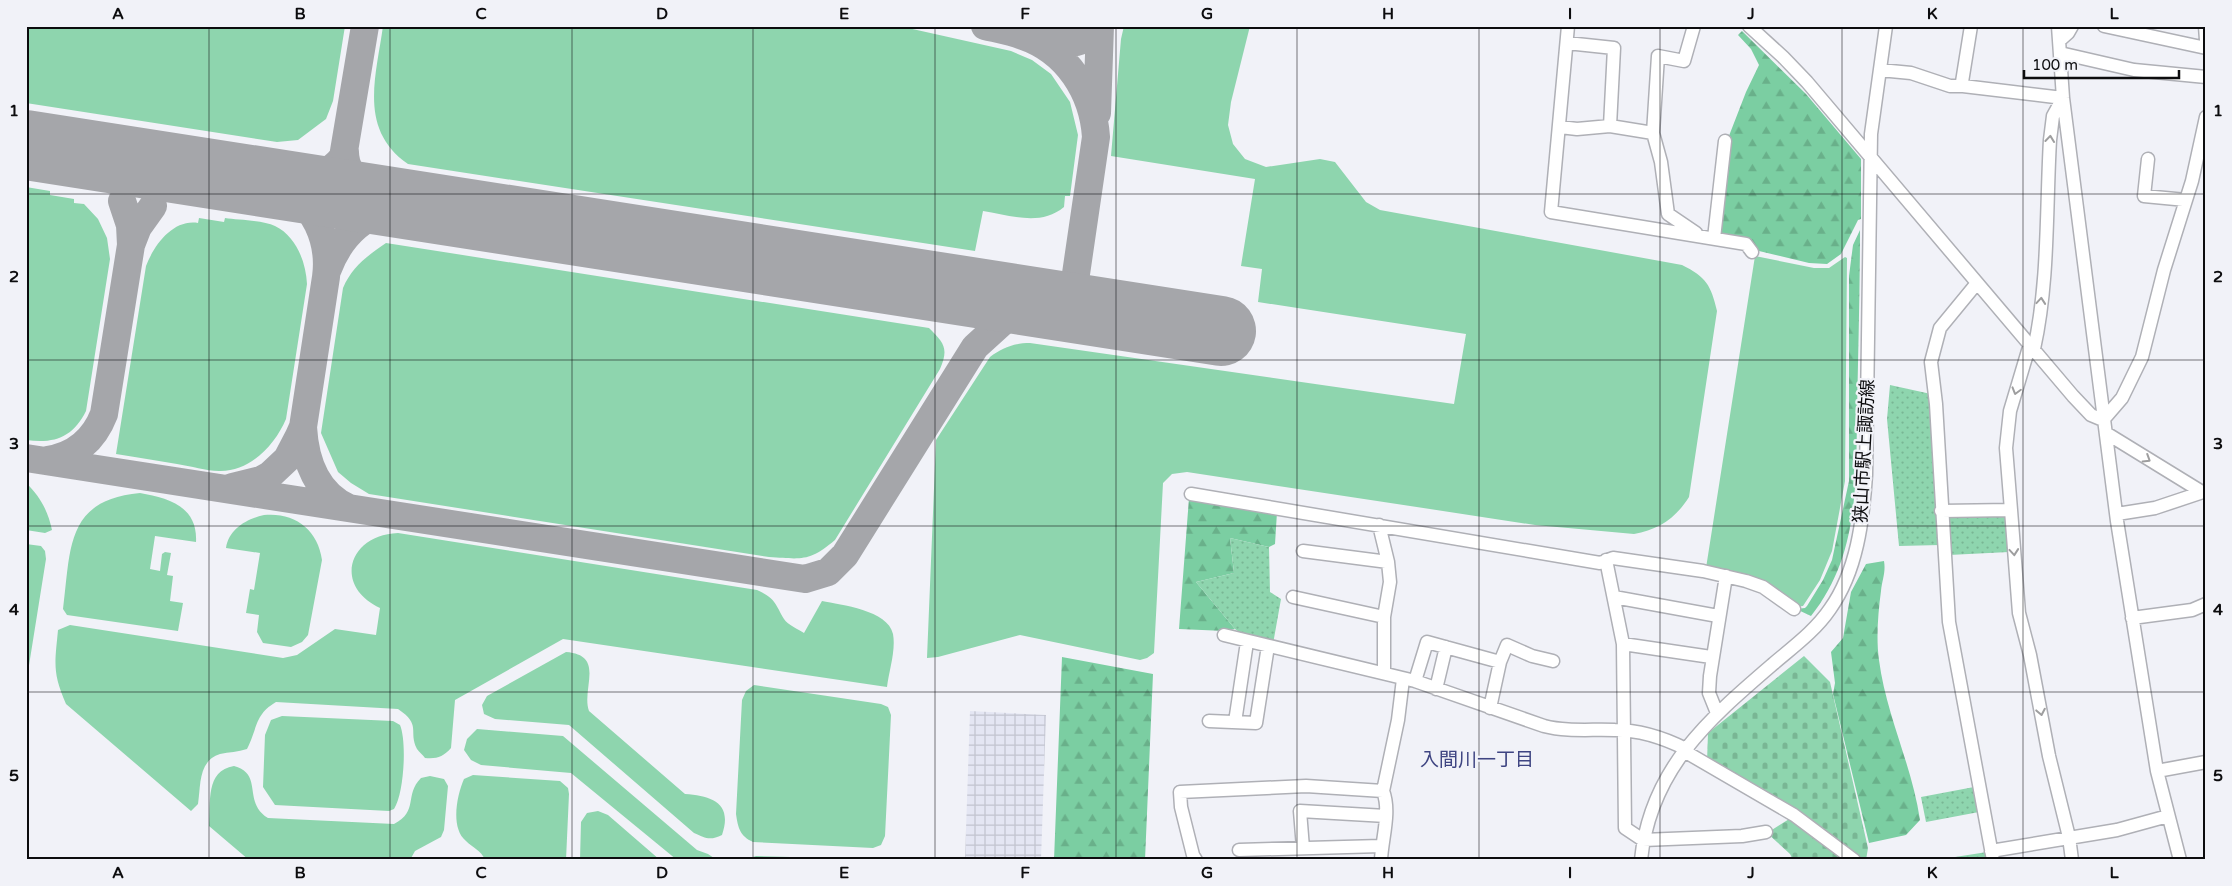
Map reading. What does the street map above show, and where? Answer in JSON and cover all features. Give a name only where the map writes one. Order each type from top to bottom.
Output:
[{"type":"street","points":[[1568,26],[1551,212],[1746,244],[1752,252]]},
{"type":"street","points":[[1694,26],[1684,61],[1658,56],[1653,133],[1661,162],[1668,214],[1698,235]]},
{"type":"street","points":[[1748,26],[1795,70],[1872,157],[2084,408],[2091,415],[2103,420]]},
{"type":"street","name":"狭山市駅上諏訪線","points":[[1641,860],[1643,840],[1659,794],[1685,750],[1716,713],[1820,622],[1839,595],[1853,559],[1864,504],[1866,475],[1871,134],[1886,26]]},
{"type":"street","points":[[1963,86],[1971,26]]},
{"type":"street","points":[[2058,26],[2063,98],[2103,420],[2157,771],[2180,860]]},
{"type":"street","points":[[2059,47],[2072,26]]},
{"type":"street","points":[[2104,26],[2206,48]]},
{"type":"street","points":[[2205,26],[2206,40]]},
{"type":"street","points":[[1567,43],[1614,48],[1610,126]]},
{"type":"street","points":[[2059,47],[2134,70],[2206,77]]},
{"type":"street","points":[[1880,70],[1911,73],[1950,86],[2063,98]]},
{"type":"street","points":[[2063,98],[2054,116],[2050,140],[2041,306],[2032,347],[2009,420],[2006,448],[2020,613],[2072,860]]},
{"type":"street","points":[[2103,420],[2122,398],[2142,357],[2164,270],[2204,134],[2206,117]]},
{"type":"street","points":[[1560,128],[1577,129],[1610,126],[1653,133]]},
{"type":"street","points":[[1714,238],[1724,141]]},
{"type":"street","points":[[2148,159],[2144,196],[2186,200]]},
{"type":"street","points":[[1977,283],[1940,328],[1931,362],[1936,404],[1949,622],[1992,856],[2068,837],[2117,830],[2168,816]]},
{"type":"street","points":[[2106,433],[2204,492]]},
{"type":"street","points":[[2117,514],[2146,510],[2204,492]]},
{"type":"street","points":[[1191,494],[1590,561],[1600,562],[1613,558],[1703,571],[1764,587],[1794,609]]},
{"type":"street","points":[[1941,511],[2011,510]]},
{"type":"street","points":[[1379,525],[1388,562],[1390,582],[1384,617],[1384,673]]},
{"type":"street","points":[[1303,552],[1388,562]]},
{"type":"street","points":[[1606,560],[1623,644],[1624,828],[1643,840],[1742,836],[1766,832]]},
{"type":"street","points":[[1716,713],[1709,692],[1711,657],[1726,576]]},
{"type":"street","points":[[1293,597],[1384,617]]},
{"type":"street","points":[[1614,597],[1718,616]]},
{"type":"street","points":[[2132,618],[2192,610],[2206,604]]},
{"type":"street","points":[[1224,635],[1409,680],[1556,729],[1624,730],[1661,738],[1685,750],[1794,815],[1854,860]]},
{"type":"street","points":[[1235,722],[1247,642]]},
{"type":"street","points":[[1381,860],[1381,846],[1386,816],[1384,791],[1398,720],[1409,680],[1427,642],[1500,662]]},
{"type":"street","points":[[1623,644],[1711,657]]},
{"type":"street","points":[[1490,708],[1500,662],[1507,645],[1532,656],[1553,661]]},
{"type":"street","points":[[1209,721],[1256,723],[1268,646]]},
{"type":"street","points":[[1436,689],[1446,647]]},
{"type":"street","points":[[2157,771],[2206,762]]},
{"type":"street","points":[[1196,860],[1193,855],[1181,807],[1180,792],[1306,786],[1384,791]]},
{"type":"street","points":[[1303,848],[1300,811],[1386,816]]},
{"type":"street","points":[[1239,850],[1381,846]]},
{"type":"shaded area","points":[[970,711],[1046,715],[1041,860],[965,860]]},
{"type":"green space","points":[[26,26],[345,26],[333,101],[326,119],[298,140],[277,142],[26,103]]},
{"type":"green space","points":[[383,26],[899,26],[1011,51],[1032,60],[1051,74],[1070,102],[1078,135],[1070,196],[1065,196],[1064,207],[1045,217],[1014,217],[983,211],[975,251],[408,164],[392,150],[382,135],[376,118],[374,101],[375,83]]},
{"type":"green space","points":[[1124,26],[1250,26],[1231,102],[1228,125],[1233,144],[1245,159],[1266,167],[1320,159],[1335,162],[1366,202],[1380,210],[1682,265],[1702,278],[1710,288],[1717,311],[1689,497],[1678,511],[1659,526],[1634,534],[1535,525],[1187,472],[1172,474],[1163,483],[1154,653],[1140,660],[1020,635],[938,657],[927,658],[936,440],[990,357],[999,351],[1013,345],[1030,343],[1454,404],[1466,334],[1258,302],[1262,269],[1241,266],[1255,179],[1111,156],[1121,39]]},
{"type":"green space","points":[[1742,31],[1806,94],[1861,159],[1861,219],[1858,220],[1841,254],[1827,264],[1809,263],[1759,251],[1718,233],[1727,141],[1746,92],[1759,65],[1751,49],[1738,35]]},
{"type":"green space","points":[[26,187],[50,191],[50,195],[74,199],[74,203],[84,204],[98,219],[107,238],[110,259],[86,411],[81,420],[69,433],[46,441],[26,440]]},
{"type":"green space","points":[[199,218],[224,222],[225,218],[250,220],[275,226],[289,236],[298,250],[305,267],[307,284],[286,419],[275,438],[260,455],[241,467],[230,470],[209,470],[116,454],[146,266],[159,242],[166,235],[180,225],[198,223]]},
{"type":"green space","points":[[1860,230],[1856,469],[1851,521],[1846,546],[1838,570],[1811,616],[1796,609],[1807,606],[1823,580],[1832,560],[1849,481],[1849,276],[1853,245]]},
{"type":"green space","points":[[386,243],[929,328],[944,346],[943,362],[835,540],[818,552],[805,558],[769,557],[369,494],[338,472],[321,433],[343,288],[361,262]]},
{"type":"green space","points":[[1755,256],[1814,268],[1829,268],[1845,257],[1847,258],[1845,481],[1832,551],[1820,580],[1803,606],[1796,607],[1706,568]]},
{"type":"green space","points":[[1890,385],[1931,394],[1940,545],[1899,546],[1887,419]]},
{"type":"green space","points":[[26,483],[43,504],[52,530],[45,533],[26,530]]},
{"type":"green space","points":[[140,493],[171,501],[179,506],[187,512],[195,530],[196,542],[155,536],[150,569],[160,571],[162,554],[165,552],[171,553],[167,575],[173,576],[170,601],[183,603],[178,631],[67,615],[63,609],[71,548],[76,531],[85,517],[97,506],[115,498]]},
{"type":"green space","points":[[1189,498],[1277,512],[1275,544],[1269,547],[1230,538],[1234,573],[1196,582],[1235,629],[1225,631],[1179,629]]},
{"type":"green space","points":[[2003,514],[2007,517],[2009,552],[1949,555],[1946,519],[1949,516]]},
{"type":"green space","points":[[264,515],[285,516],[303,525],[310,531],[320,549],[322,560],[308,635],[302,642],[291,647],[263,643],[257,632],[259,615],[246,613],[250,589],[254,590],[260,553],[226,548],[231,535],[239,526],[251,519]]},
{"type":"green space","points":[[398,533],[757,590],[774,601],[784,619],[804,633],[822,601],[863,610],[882,619],[889,626],[893,634],[893,654],[887,687],[563,639],[455,700],[451,748],[445,754],[436,758],[425,758],[418,750],[410,719],[398,709],[276,702],[260,717],[247,749],[220,754],[208,762],[200,782],[198,804],[191,811],[66,704],[58,684],[56,659],[58,630],[70,625],[283,658],[297,655],[335,629],[376,635],[380,608],[365,599],[356,587],[352,575],[353,563],[358,552],[367,542],[381,536]]},
{"type":"green space","points":[[1230,538],[1269,547],[1270,592],[1281,599],[1273,644],[1243,635],[1235,629],[1196,582],[1234,573]]},
{"type":"green space","points":[[26,544],[41,546],[45,551],[46,559],[26,684]]},
{"type":"green space","points":[[1884,561],[1878,626],[1879,660],[1887,700],[1911,780],[1920,820],[1906,835],[1869,843],[1833,694],[1835,683],[1831,652],[1843,638],[1851,592],[1866,564]]},
{"type":"green space","points":[[566,652],[578,654],[585,659],[589,666],[587,702],[589,711],[685,794],[704,797],[718,803],[725,815],[722,835],[708,838],[694,833],[569,725],[495,719],[484,714],[482,705],[487,696]]},
{"type":"green space","points":[[1804,656],[1830,682],[1868,848],[1866,860],[1856,860],[1707,762],[1708,733]]},
{"type":"green space","points":[[1062,657],[1153,674],[1145,860],[1054,860]]},
{"type":"green space","points":[[754,685],[881,704],[888,707],[891,715],[885,836],[881,845],[873,848],[753,842],[742,834],[736,814],[742,700],[746,691]]},
{"type":"green space","points":[[282,716],[393,721],[400,725],[404,755],[400,792],[394,809],[389,811],[275,805],[263,787],[265,735],[271,720]]},
{"type":"green space","points":[[477,729],[563,736],[697,850],[717,860],[677,860],[571,773],[481,765],[471,760],[464,750],[467,739]]},
{"type":"green space","points":[[234,766],[243,770],[248,775],[256,804],[260,811],[268,818],[394,824],[406,814],[413,791],[421,778],[430,776],[444,779],[448,786],[444,830],[441,837],[415,851],[410,860],[249,860],[209,826],[211,789],[214,781],[218,774]]},
{"type":"green space","points":[[473,775],[560,781],[568,788],[566,860],[485,860],[479,851],[461,835],[456,820],[457,802],[461,786],[464,779]]},
{"type":"green space","points":[[1974,787],[1979,812],[1926,822],[1921,797]]},
{"type":"green space","points":[[598,811],[608,815],[660,860],[580,860],[581,822],[587,813]]},
{"type":"green space","points":[[1794,816],[1852,860],[1793,860],[1790,854],[1767,833]]},
{"type":"green space","points":[[1987,852],[1988,860],[1936,860]]},
{"type":"green space","points":[[756,856],[866,859],[867,860],[743,860]]},
{"type":"taxiway","points":[[283,185],[291,185],[316,178],[331,169],[343,157],[365,26]]},
{"type":"taxiway","points":[[985,26],[1018,34],[1039,43],[1053,52],[1075,75],[1090,104],[1096,137],[1071,308]]},
{"type":"taxiway","points":[[1037,38],[1062,43],[1078,42],[1092,34],[1098,26]]},
{"type":"taxiway","points":[[1097,113],[1100,26]]},
{"type":"taxiway","points":[[345,152],[347,163],[357,181],[375,194],[406,204]]},
{"type":"taxiway","points":[[232,487],[261,480],[270,475],[287,459],[303,427],[326,277],[326,250],[323,237],[312,213],[294,193],[283,185]]},
{"type":"taxiway","points":[[47,460],[75,451],[95,432],[104,414],[131,245],[130,225],[122,201]]},
{"type":"taxiway","points":[[327,271],[340,246],[357,226],[379,212],[406,204]]},
{"type":"taxiway","points":[[131,245],[138,227],[153,206]]},
{"type":"taxiway","points":[[26,458],[805,579],[828,572],[845,555],[975,347],[1009,316],[1038,303]]},
{"type":"taxiway","points":[[303,427],[304,440],[315,475],[329,494],[349,508]]},
{"type":"runway","points":[[26,145],[1221,331]]},
{"type":"district","name":"入間川一丁目","points":[[1477,760]]}]
